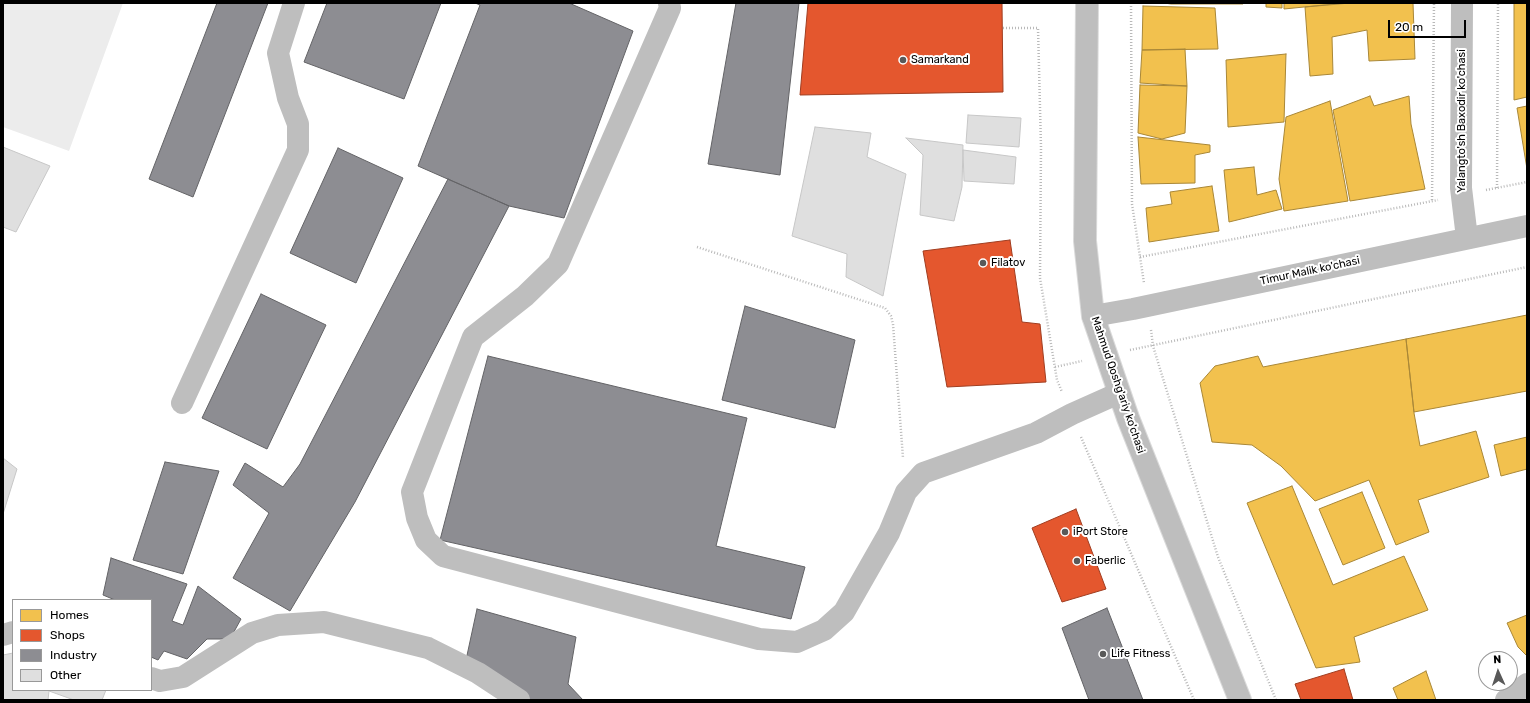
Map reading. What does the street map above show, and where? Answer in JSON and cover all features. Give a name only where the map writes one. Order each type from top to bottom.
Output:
[{"type":"main road","points":[[182,403],[298,150],[298,124],[288,98],[278,53],[294,3]]},
{"type":"main road","points":[[668,3],[670,8],[558,264],[519,301],[473,337],[412,492],[417,518],[426,540],[443,556],[759,640],[797,642],[824,630],[844,612],[889,533],[906,492],[923,473],[1036,433],[1072,414],[1119,393]]},
{"type":"main road","name":"Mahmud Qoshg'ariy ko'chasi","points":[[1087,3],[1085,240],[1093,316],[1119,393],[1240,700]]},
{"type":"main road","name":"Yalangto'sh Baxodir ko'chasi","points":[[1462,3],[1462,195],[1468,238]]},
{"type":"main road","name":"Timur Malik ko'chasi","points":[[1093,316],[1527,226]]},
{"type":"main road","points":[[152,678],[160,681],[183,677],[252,633],[278,626],[324,622],[428,648],[478,673],[519,700]]},
{"type":"main road","points":[[1506,700],[1527,684]]},
{"type":"path","points":[[1131,3],[1132,204],[1153,346],[1218,557],[1276,700]]},
{"type":"path","points":[[1432,201],[1434,3]]},
{"type":"path","points":[[1497,188],[1498,3]]},
{"type":"path","points":[[1003,28],[1038,28],[1041,147],[1040,278],[1057,380],[1194,700]]},
{"type":"path","points":[[1140,257],[1527,182]]},
{"type":"path","points":[[697,248],[885,308],[892,316],[906,492]]},
{"type":"path","points":[[1153,346],[1527,267]]},
{"type":"shaded area","points":[[3,3],[123,3],[69,151],[3,127]]},
{"type":"building: Homes","points":[[1164,3],[1243,3],[1243,4],[1171,4]]},
{"type":"building: Homes","points":[[1266,3],[1282,3],[1282,8],[1266,7]]},
{"type":"building: Homes","points":[[1284,3],[1344,3],[1284,9]]},
{"type":"building: Homes","points":[[1350,3],[1413,3],[1415,59],[1369,61],[1367,30],[1332,37],[1333,74],[1310,76],[1305,7]]},
{"type":"building: Homes","points":[[1514,3],[1527,3],[1527,97],[1514,100]]},
{"type":"building: Homes","points":[[1143,6],[1215,8],[1218,49],[1142,50]]},
{"type":"building: Homes","points":[[1185,49],[1187,86],[1140,83],[1142,50]]},
{"type":"building: Homes","points":[[1286,54],[1284,122],[1228,127],[1226,60]]},
{"type":"building: Homes","points":[[1140,85],[1187,86],[1185,133],[1162,139],[1138,133]]},
{"type":"building: Homes","points":[[1370,96],[1374,106],[1409,96],[1411,124],[1425,189],[1350,201],[1333,110]]},
{"type":"building: Homes","points":[[1330,101],[1348,201],[1284,211],[1279,179],[1286,117]]},
{"type":"building: Homes","points":[[1527,106],[1527,169],[1517,108]]},
{"type":"building: Homes","points":[[1138,137],[1210,145],[1210,152],[1195,155],[1195,183],[1141,184]]},
{"type":"building: Homes","points":[[1254,167],[1257,195],[1276,190],[1282,209],[1229,222],[1224,170]]},
{"type":"building: Homes","points":[[1212,186],[1219,231],[1149,242],[1146,208],[1172,204],[1170,192]]},
{"type":"building: Homes","points":[[1527,315],[1527,391],[1414,412],[1406,339]]},
{"type":"building: Homes","points":[[1406,339],[1414,413],[1420,446],[1476,431],[1489,477],[1418,500],[1429,532],[1396,545],[1369,480],[1315,501],[1281,466],[1252,445],[1212,442],[1200,383],[1215,366],[1258,356],[1263,367]]},
{"type":"building: Homes","points":[[1527,437],[1527,469],[1501,476],[1494,445]]},
{"type":"building: Homes","points":[[1292,486],[1333,585],[1404,556],[1428,610],[1354,637],[1360,662],[1316,668],[1247,503]]},
{"type":"building: Homes","points":[[1362,492],[1385,548],[1343,565],[1319,509]]},
{"type":"building: Homes","points":[[1527,615],[1527,656],[1518,647],[1507,623]]},
{"type":"building: Homes","points":[[1426,671],[1436,700],[1398,700],[1393,688]]},
{"type":"building: Shops","name":"Samarkand","points":[[808,3],[1002,3],[1003,92],[800,95]]},
{"type":"building: Shops","points":[[1010,240],[1022,322],[1040,324],[1046,382],[947,387],[923,251]]},
{"type":"building: Shops","points":[[1076,509],[1106,589],[1062,602],[1032,528]]},
{"type":"building: Shops","points":[[1344,669],[1353,700],[1301,700],[1295,684]]},
{"type":"building: Industry","points":[[217,3],[268,3],[193,197],[149,179]]},
{"type":"building: Industry","points":[[327,3],[441,3],[404,99],[304,62]]},
{"type":"building: Industry","points":[[475,3],[569,3],[633,31],[564,218],[509,206],[418,166],[480,5]]},
{"type":"building: Industry","points":[[736,3],[799,3],[780,175],[708,164]]},
{"type":"building: Industry","points":[[338,148],[403,178],[356,283],[290,253]]},
{"type":"building: Industry","points":[[448,179],[509,206],[355,502],[290,611],[233,578],[269,513],[233,485],[245,463],[283,487],[300,464]]},
{"type":"building: Industry","points":[[261,294],[326,325],[267,449],[202,418]]},
{"type":"building: Industry","points":[[745,306],[855,340],[835,428],[722,400]]},
{"type":"building: Industry","points":[[488,356],[747,418],[716,546],[805,567],[791,619],[440,540]]},
{"type":"building: Industry","points":[[165,462],[219,471],[183,574],[133,560]]},
{"type":"building: Industry","points":[[111,558],[187,584],[172,621],[183,625],[198,586],[241,619],[230,639],[207,639],[187,659],[164,651],[158,660],[152,657],[152,599],[113,599],[103,595]]},
{"type":"building: Industry","points":[[1107,608],[1143,700],[1089,700],[1062,628]]},
{"type":"building: Industry","points":[[477,609],[576,637],[568,684],[583,700],[527,700],[466,660]]},
{"type":"building: Other","points":[[968,115],[1021,118],[1019,147],[966,143]]},
{"type":"building: Other","points":[[815,127],[871,133],[867,157],[906,174],[883,296],[846,277],[847,254],[792,236]]},
{"type":"building: Other","points":[[906,138],[963,145],[962,187],[954,221],[920,215],[923,155]]},
{"type":"building: Other","points":[[3,147],[50,166],[16,232],[3,227]]},
{"type":"building: Other","points":[[963,150],[1016,157],[1014,184],[964,181]]},
{"type":"building: Other","points":[[3,458],[17,469],[3,514]]},
{"type":"building: Other","points":[[12,653],[12,691],[49,691],[48,700],[3,700],[3,655]]},
{"type":"building: Other","points":[[49,691],[106,691],[102,700],[74,700]]},
{"type":"place","name":"Samarkand","points":[[903,60]]},
{"type":"place","name":"Filatov","points":[[983,263]]},
{"type":"place","name":"iPort Store","points":[[1065,532]]},
{"type":"place","name":"Faberlic","points":[[1077,561]]},
{"type":"place","name":"Life Fitness","points":[[1103,654]]}]
